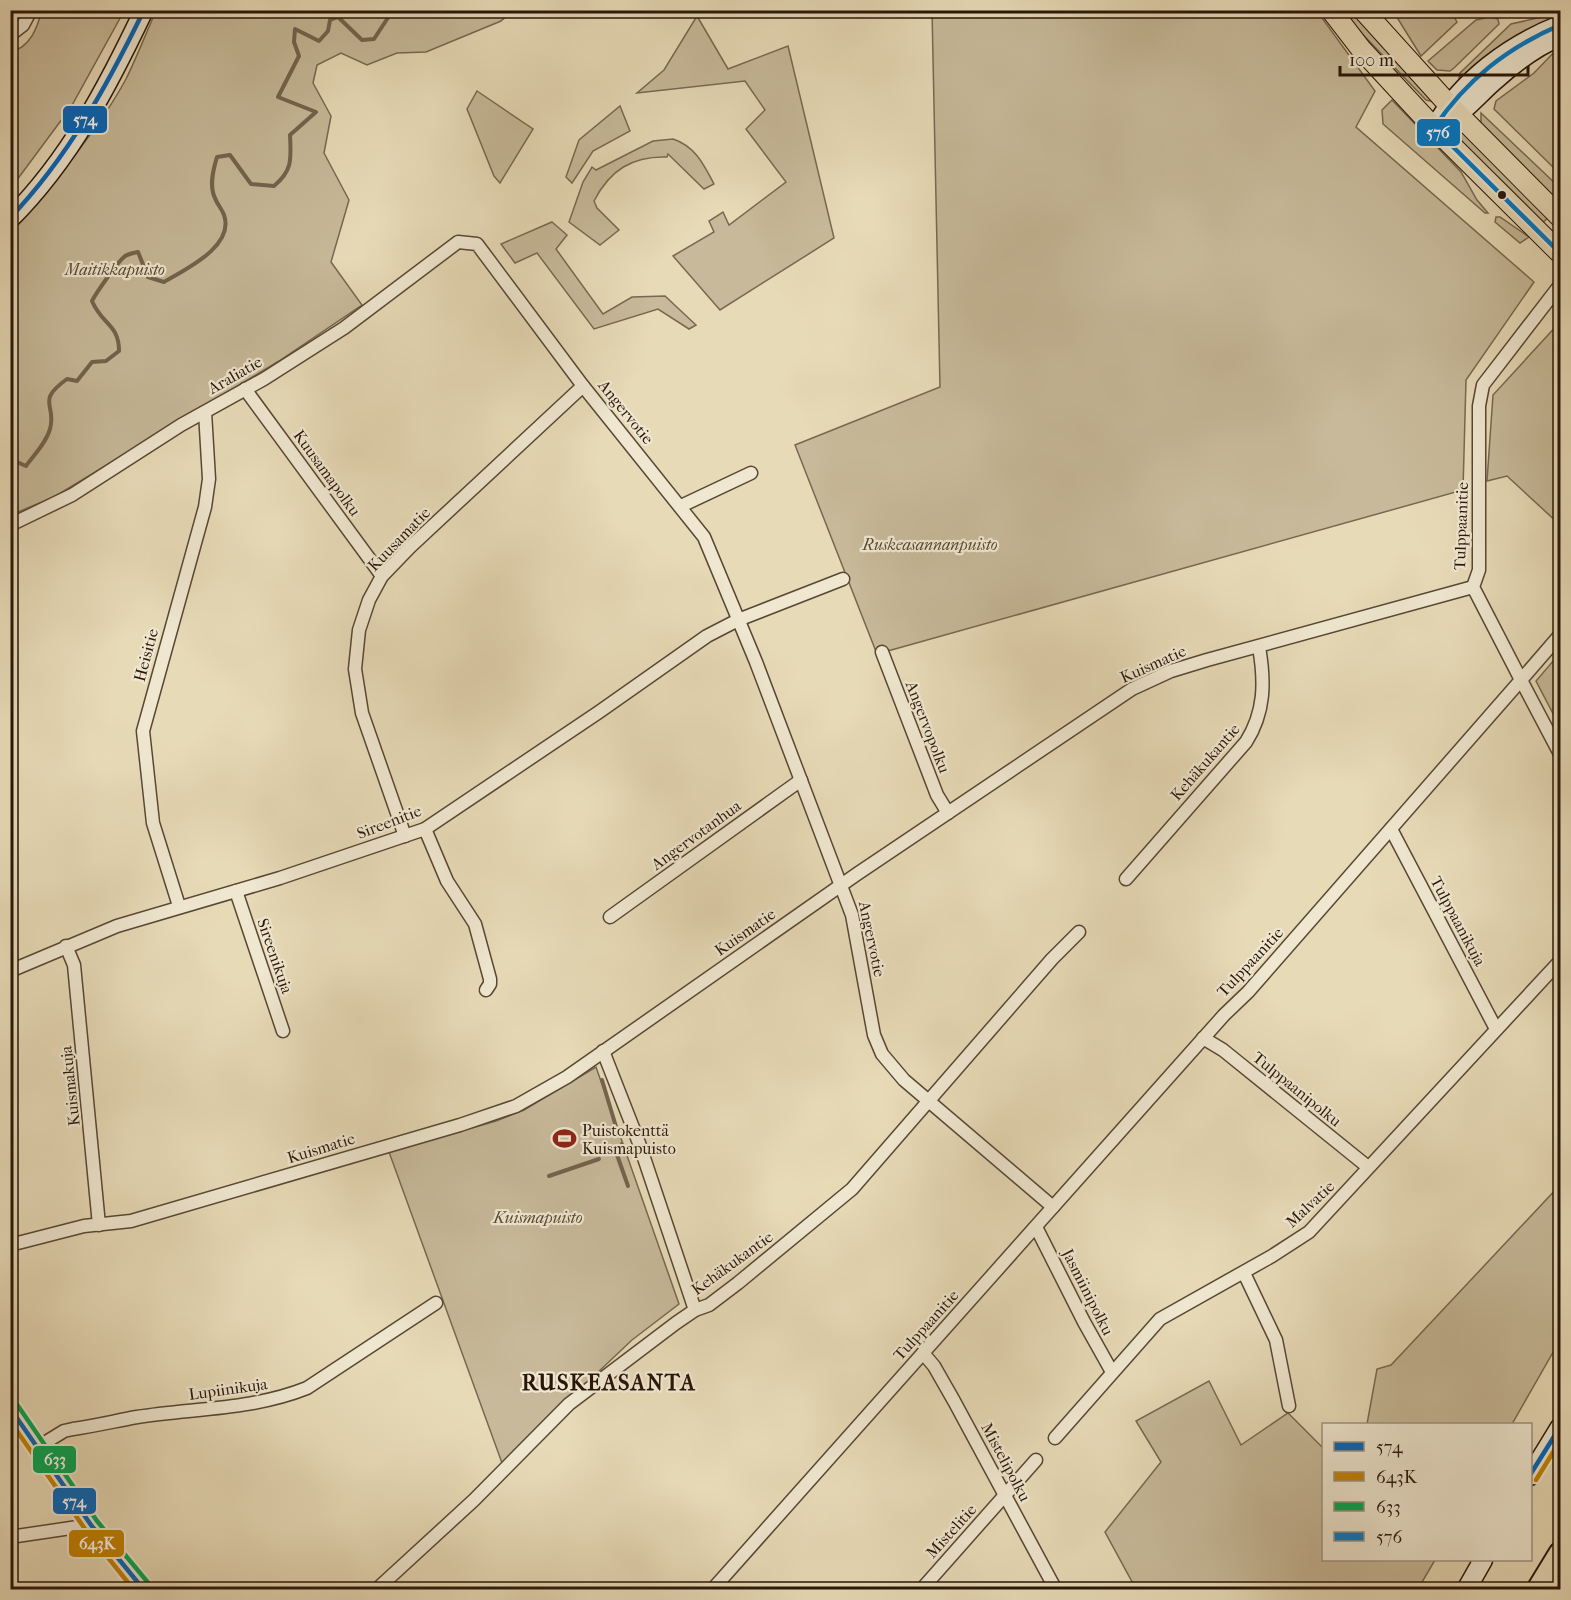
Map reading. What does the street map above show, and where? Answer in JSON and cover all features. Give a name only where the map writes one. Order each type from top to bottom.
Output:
[{"type":"highway","points":[[1538,1590],[1560,1554]]},
{"type":"main road","points":[[10,219],[67,150],[107,89],[144,10]]},
{"type":"main road","points":[[1331,10],[1361,49],[1434,128],[1560,254]]},
{"type":"main road","points":[[1363,10],[1454,110],[1560,217]]},
{"type":"main road","points":[[1454,110],[1503,54],[1523,41],[1560,25]]},
{"type":"main road","points":[[1434,128],[1512,66],[1546,42],[1560,37]]},
{"type":"main road","points":[[10,1407],[91,1525],[144,1590]]},
{"type":"main road","points":[[1532,1473],[1560,1427]]},
{"type":"main road","points":[[1466,1590],[1482,1561]]},
{"type":"street","points":[[10,35],[23,25],[30,10]]},
{"type":"street","name":"Angervotie","points":[[466,241],[477,244],[583,386],[704,537],[842,885],[852,915],[874,1035],[882,1054],[904,1080],[1053,1207]]},
{"type":"street","name":"Araliatie","points":[[10,525],[72,495],[344,328],[458,242],[466,241]]},
{"type":"street","name":"Tulppaanitie","points":[[712,1590],[1203,1038],[1248,992],[1521,680],[1473,587],[1479,570],[1479,406],[1483,385],[1560,285]]},
{"type":"street","name":"Kuusamatie","points":[[405,836],[362,713],[356,669],[359,630],[369,600],[382,576],[410,547],[583,386]]},
{"type":"street","name":"Kuusamapolku","points":[[245,389],[382,576]]},
{"type":"street","name":"Heisitie","points":[[178,906],[153,823],[143,730],[206,507],[209,479],[205,412]]},
{"type":"street","points":[[681,506],[751,473]]},
{"type":"street","points":[[738,620],[843,579]]},
{"type":"street","name":"Kuismatie","points":[[10,1245],[65,1230],[131,1221],[460,1125],[523,1102],[567,1077],[842,885],[1132,689],[1171,671],[1473,587]]},
{"type":"street","name":"Sireenitie","points":[[10,971],[66,946],[178,906],[236,891],[425,829],[600,712],[707,636],[738,620]]},
{"type":"street","points":[[1560,635],[1521,680],[1560,754]]},
{"type":"street","name":"Kehäkukantie","points":[[1126,879],[1246,742],[1257,726],[1263,687],[1259,647]]},
{"type":"street","name":"Angervopolku","points":[[882,652],[937,795],[948,813]]},
{"type":"street","name":"Angervotanhua","points":[[610,917],[801,780]]},
{"type":"street","points":[[425,829],[447,881],[475,924],[490,979],[486,990]]},
{"type":"street","name":"Tulppaanikuja","points":[[1391,829],[1496,1029]]},
{"type":"street","name":"Sireenikuja","points":[[236,891],[283,1031]]},
{"type":"street","name":"Kehäkukantie","points":[[376,1590],[474,1500],[569,1404],[695,1310],[709,1305],[738,1283],[852,1189],[1052,959],[1079,932]]},
{"type":"street","name":"Kuismakuja","points":[[66,946],[74,965],[99,1225]]},
{"type":"street","name":"Malvatie","points":[[1055,1438],[1112,1372],[1165,1316],[1244,1273],[1309,1232],[1560,961]]},
{"type":"street","name":"Tulppaanipolku","points":[[1203,1038],[1223,1050],[1368,1167]]},
{"type":"street","points":[[603,1051],[639,1143],[685,1288],[695,1310]]},
{"type":"street","name":"Jasmiinipolku","points":[[1036,1227],[1084,1323],[1112,1372]]},
{"type":"street","points":[[1244,1273],[1276,1340],[1289,1406]]},
{"type":"street","name":"Lupiinikuja","points":[[38,1447],[64,1431],[73,1429],[137,1417],[255,1404],[290,1395],[307,1388],[436,1303]]},
{"type":"street","name":"Mistelipolku","points":[[922,1353],[934,1366],[1056,1590]]},
{"type":"street","points":[[1005,1495],[1036,1460]]},
{"type":"street","name":"Mistelitie","points":[[921,1590],[1005,1495]]},
{"type":"street","points":[[10,1537],[91,1525]]},
{"type":"green space","points":[[42,10],[124,11],[71,107],[11,188],[11,52],[18,50],[28,42],[38,24]]},
{"type":"green space","name":"Maitikkapuisto","points":[[156,11],[512,11],[501,21],[426,52],[397,53],[367,65],[341,53],[317,65],[313,83],[331,116],[324,153],[349,200],[331,262],[362,305],[279,361],[54,497],[11,515],[11,230],[42,196],[102,118],[126,79]]},
{"type":"green space","name":"Ruskeasannanpuisto","points":[[932,11],[1317,11],[1375,91],[1356,127],[1534,282],[1466,380],[1463,490],[877,654],[795,445],[940,387]]},
{"type":"green space","points":[[1340,11],[1356,11],[1439,103],[1426,100]]},
{"type":"green space","points":[[1393,11],[1435,11],[1453,15],[1457,22],[1421,56]]},
{"type":"green space","points":[[1560,13],[1560,18],[1460,80],[1460,73],[1511,24]]},
{"type":"green space","points":[[697,16],[728,69],[788,46],[834,238],[720,310],[673,256],[714,232],[709,221],[723,212],[729,225],[786,182],[746,129],[765,110],[745,81],[637,93],[664,70]]},
{"type":"green space","points":[[1490,17],[1498,19],[1499,24],[1450,71],[1437,70],[1428,61],[1476,20]]},
{"type":"green space","points":[[1560,46],[1560,174],[1494,109],[1496,101],[1534,73]]},
{"type":"green space","points":[[477,91],[533,129],[500,183],[494,176],[467,109]]},
{"type":"green space","points":[[1392,100],[1461,172],[1477,200],[1488,213],[1485,213],[1383,124],[1382,110]]},
{"type":"green space","points":[[620,106],[630,131],[593,151],[572,183],[566,177],[579,140]]},
{"type":"green space","points":[[1481,113],[1560,188],[1560,204],[1481,126]]},
{"type":"green space","points":[[1457,124],[1550,216],[1540,225],[1505,192],[1467,149],[1459,136]]},
{"type":"green space","points":[[673,139],[693,151],[714,184],[704,189],[668,154],[667,157],[643,159],[615,173],[600,190],[594,201],[597,208],[619,230],[600,245],[569,222],[583,182],[592,167],[596,170],[653,141]]},
{"type":"green space","points":[[1496,217],[1500,217],[1529,237],[1520,243],[1495,222]]},
{"type":"green space","points":[[552,222],[567,235],[556,249],[603,314],[632,297],[665,296],[696,325],[689,329],[658,309],[594,329],[537,253],[515,263],[501,244]]},
{"type":"green space","points":[[1560,322],[1560,525],[1507,476],[1487,481],[1493,395]]},
{"type":"green space","points":[[1560,653],[1560,727],[1536,681]]},
{"type":"green space","name":"Kuismapuisto","points":[[596,1067],[679,1304],[632,1340],[502,1463],[389,1152],[496,1121],[524,1110]]},
{"type":"green space","points":[[1560,1185],[1560,1340],[1513,1423],[1367,1423],[1377,1369],[1391,1365]]},
{"type":"green space","points":[[1209,1381],[1241,1445],[1288,1413],[1322,1447],[1322,1561],[1434,1561],[1418,1589],[1136,1589],[1105,1532],[1161,1462],[1136,1421]]},
{"type":"waterway","points":[[10,459],[26,466],[43,444],[50,429],[49,398],[57,387],[67,379],[77,381],[92,362],[106,361],[119,351],[116,335],[92,301],[121,260],[127,255],[138,252],[148,277],[164,282],[196,263],[216,246],[225,226],[224,215],[212,188],[217,157],[230,155],[251,184],[274,186],[285,175],[290,157],[290,135],[316,112],[278,97],[299,56],[294,42],[295,29],[319,41],[328,31],[330,20],[338,17],[362,40],[374,39],[393,10]]},
{"type":"waterway","points":[[602,1080],[617,1130]]},
{"type":"waterway","points":[[622,1144],[616,1152],[628,1186]]},
{"type":"waterway","points":[[549,1176],[599,1159]]},
{"type":"transit line","name":"574","points":[[10,218],[31,195],[85,120],[144,10]]},
{"type":"transit line","name":"576","points":[[1560,25],[1522,44],[1489,67],[1460,95],[1434,128],[1560,253]]},
{"type":"transit line","name":"633","points":[[16,1403],[97,1521],[150,1585]]},
{"type":"transit line","name":"574","points":[[10,1408],[91,1525],[144,1590]]},
{"type":"transit line","name":"643K","points":[[10,1421],[85,1529],[134,1590]]},
{"type":"transit line","name":"574","points":[[1532,1472],[1560,1427]]},
{"type":"transit line","name":"643K","points":[[1536,1480],[1560,1441]]},
{"type":"place","name":"Puistokenttä Kuismapuisto","points":[[564,1139]]},
{"type":"district","name":"RUSKEASANTA","points":[[609,1383]]}]
